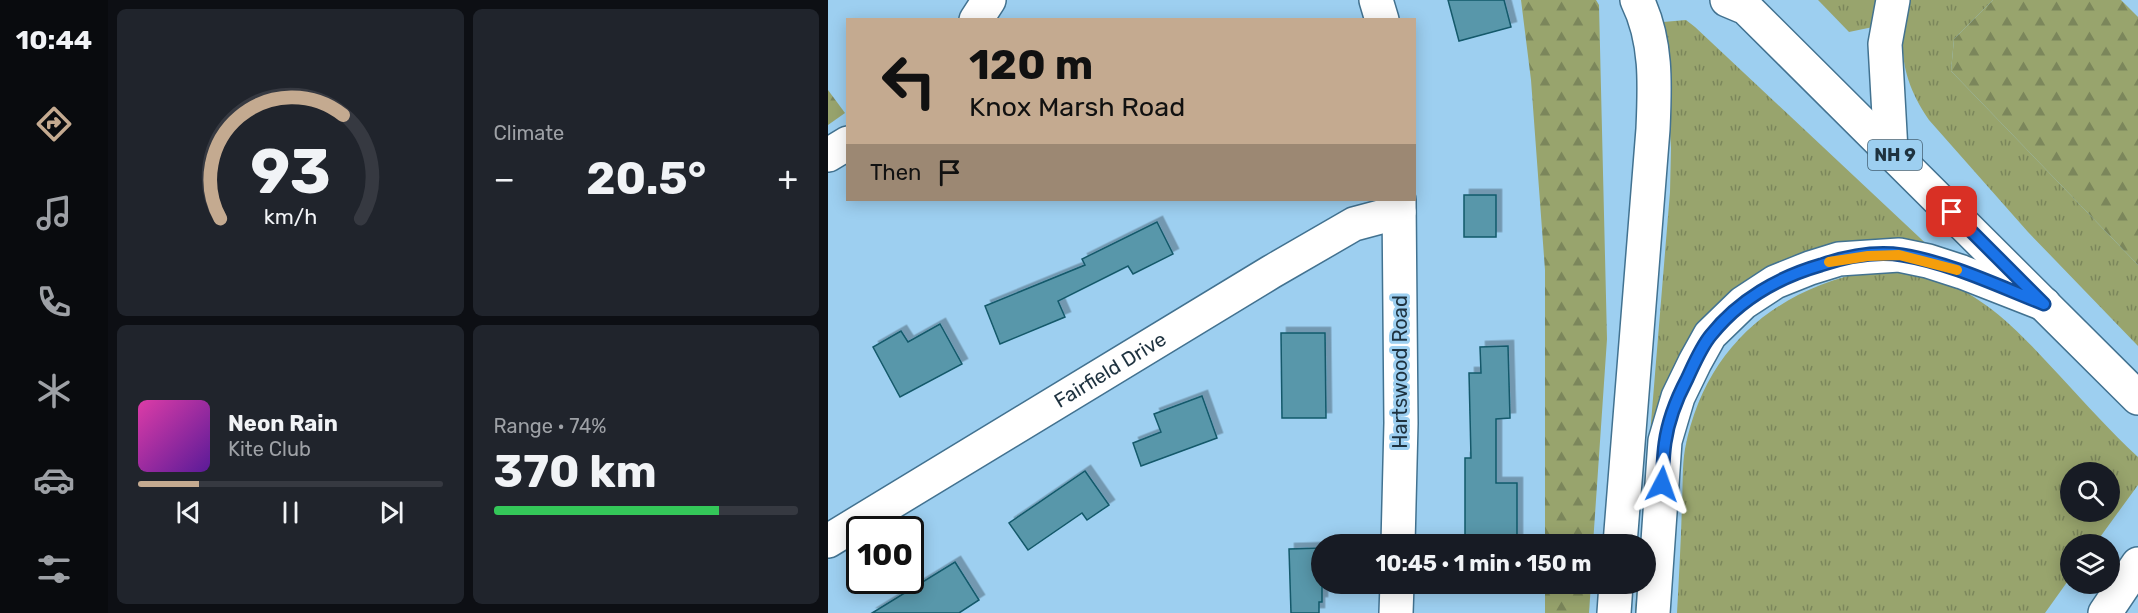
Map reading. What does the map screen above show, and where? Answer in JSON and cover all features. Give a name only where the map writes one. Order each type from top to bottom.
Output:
[{"type":"main road","points":[[977,18],[989,0]]},
{"type":"main road","points":[[1376,0],[1381,18]]},
{"type":"main road","points":[[1621,534],[1655,87],[1649,37],[1636,0]]},
{"type":"main road","points":[[1891,151],[1885,44],[1893,0]]},
{"type":"main road","name":"NH 9","points":[[1738,3],[1891,151],[2138,398]]},
{"type":"main road","points":[[828,155],[846,144]]},
{"type":"main road","name":"Fairfield Drive","points":[[828,541],[1290,261],[1354,224],[1399,206]]},
{"type":"main road","name":"Hartswood Road","points":[[1398,534],[1401,423],[1399,206]]},
{"type":"main road","points":[[1653,613],[1665,441],[1678,397],[1710,335],[1743,303],[1775,282],[1839,259],[1899,255],[1962,272],[2044,304]]},
{"type":"main road","points":[[2105,613],[2138,564]]},
{"type":"main road","points":[[1396,613],[1397,594]]},
{"type":"main road","points":[[1614,613],[1616,594]]},
{"type":"green space","points":[[1521,0],[1596,0],[1599,5],[1607,339],[1594,534],[1545,534],[1545,270],[1531,80]]},
{"type":"green space","points":[[1818,0],[1878,0],[1873,27],[1849,32]]},
{"type":"green space","points":[[1907,0],[1993,0],[1954,39],[1951,71],[2138,265],[2138,346],[2028,232],[1929,120],[1912,91],[1904,62],[1903,33]]},
{"type":"green space","points":[[1993,0],[2121,0],[2138,17],[2138,265],[1951,71],[1954,39]]},
{"type":"green space","points":[[1686,20],[1695,27],[1936,253],[1849,251],[1699,340],[1656,561],[1656,534],[1642,534],[1670,192],[1671,148],[1663,22]]},
{"type":"green space","points":[[828,90],[845,113],[828,125]]},
{"type":"green space","points":[[1869,271],[1914,274],[1948,284],[1984,304],[2016,330],[2138,457],[2138,485],[2120,510],[2120,462],[2060,462],[2060,522],[2111,522],[2102,534],[2060,534],[2060,592],[2045,613],[1677,613],[1684,456],[1694,414],[1708,382],[1726,354],[1748,330],[1774,310],[1802,293],[1834,280]]},
{"type":"green space","points":[[1545,594],[1590,594],[1589,613],[1545,613]]},
{"type":"green space","points":[[1636,594],[1650,594],[1646,613],[1635,613]]},
{"type":"building","points":[[1448,0],[1504,0],[1511,27],[1459,41]]},
{"type":"building","points":[[1464,195],[1496,195],[1496,237],[1464,237]]},
{"type":"building","points":[[1157,222],[1173,254],[1133,274],[1128,266],[1058,301],[1065,317],[1000,344],[985,306],[1085,265],[1082,259]]},
{"type":"building","points":[[940,324],[962,364],[900,397],[873,347],[901,331],[908,342]]},
{"type":"building","points":[[1281,333],[1325,333],[1326,418],[1282,418]]},
{"type":"building","points":[[1508,346],[1510,418],[1496,419],[1496,483],[1517,483],[1517,534],[1465,534],[1465,458],[1471,458],[1469,373],[1481,373],[1480,347]]},
{"type":"building","points":[[1202,396],[1217,438],[1141,466],[1133,443],[1161,432],[1154,414]]},
{"type":"building","points":[[1085,471],[1109,505],[1087,520],[1082,513],[1028,550],[1009,523]]},
{"type":"building","points":[[1311,548],[1311,594],[1322,594],[1319,613],[1291,613],[1289,549]]},
{"type":"building","points":[[955,562],[979,600],[959,613],[872,613],[903,594],[924,594],[924,581]]},
{"type":"slow traffic","points":[[1829,262],[1868,256],[1899,255],[1957,270]]},
{"type":"route","points":[[1662,484],[1665,441],[1678,397],[1710,335],[1743,303],[1775,282],[1839,259],[1899,255],[1962,272],[2044,304],[1952,212]]}]
